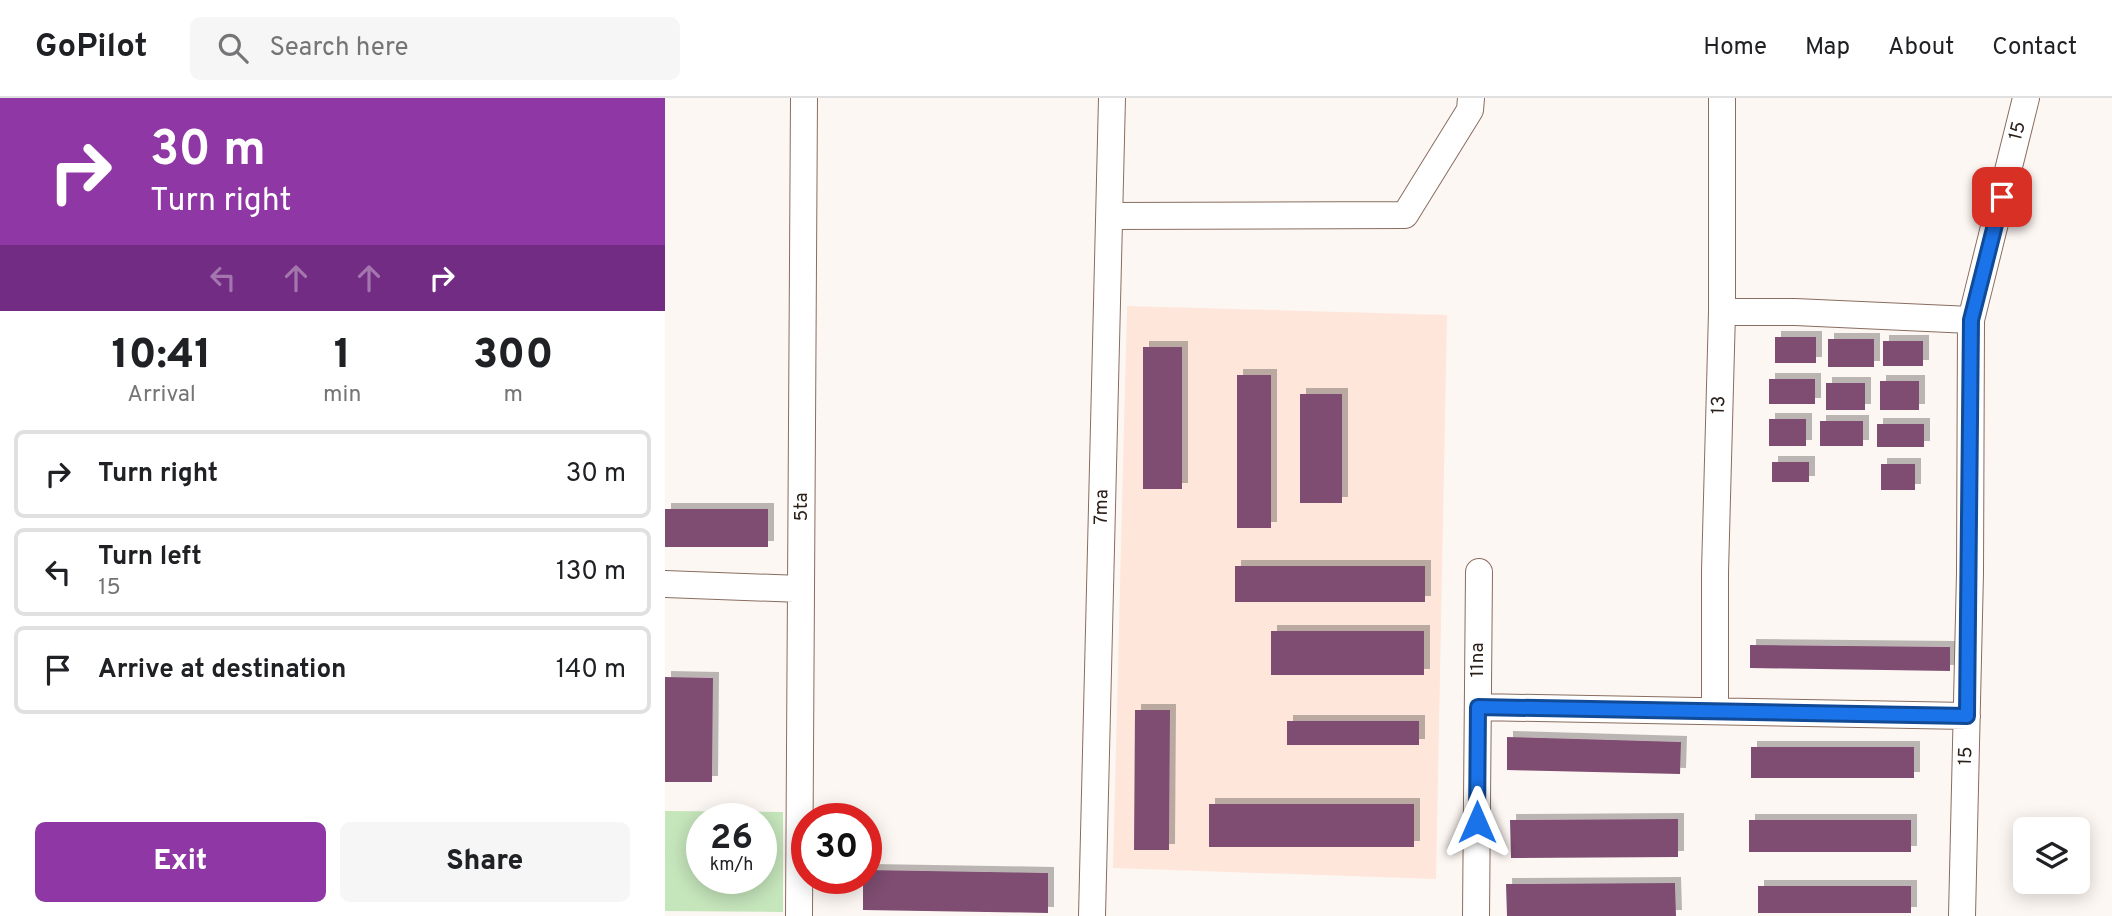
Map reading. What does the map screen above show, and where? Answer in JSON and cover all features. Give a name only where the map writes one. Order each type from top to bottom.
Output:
[{"type":"street","name":"5ta","points":[[799,916],[804,98]]},
{"type":"street","name":"7ma","points":[[1092,916],[1112,98]]},
{"type":"street","points":[[1110,216],[1405,215],[1470,110],[1471,98]]},
{"type":"street","name":"13","points":[[1715,711],[1715,572],[1722,312],[1722,98]]},
{"type":"street","name":"15","points":[[1962,916],[1971,320],[2026,98]]},
{"type":"street","points":[[1722,312],[1795,312],[1971,320]]},
{"type":"street","name":"11na","points":[[1476,916],[1479,572]]},
{"type":"street","points":[[665,584],[801,589]]},
{"type":"street","points":[[1478,707],[1967,716]]},
{"type":"shaded area","points":[[1127,306],[1447,315],[1436,879],[1113,868]]},
{"type":"green space","points":[[665,811],[686,811],[686,894],[777,894],[777,812],[783,812],[783,912],[665,911]]},
{"type":"building","points":[[1775,337],[1816,337],[1816,363],[1775,363]]},
{"type":"building","points":[[1828,339],[1874,339],[1874,367],[1828,367]]},
{"type":"building","points":[[1883,341],[1923,341],[1923,366],[1883,366]]},
{"type":"building","points":[[1143,347],[1182,347],[1182,489],[1143,489]]},
{"type":"building","points":[[1237,375],[1271,375],[1271,528],[1237,528]]},
{"type":"building","points":[[1769,379],[1815,379],[1815,404],[1769,404]]},
{"type":"building","points":[[1880,381],[1919,381],[1919,410],[1880,410]]},
{"type":"building","points":[[1826,383],[1865,383],[1865,410],[1826,410]]},
{"type":"building","points":[[1300,394],[1342,394],[1342,503],[1300,503]]},
{"type":"building","points":[[1769,419],[1806,419],[1806,446],[1769,446]]},
{"type":"building","points":[[1820,421],[1863,421],[1863,446],[1820,446]]},
{"type":"building","points":[[1877,424],[1924,424],[1924,447],[1877,447]]},
{"type":"building","points":[[1772,462],[1809,462],[1809,482],[1772,482]]},
{"type":"building","points":[[1881,464],[1915,464],[1915,490],[1881,490]]},
{"type":"building","points":[[665,509],[768,509],[768,547],[665,547]]},
{"type":"building","points":[[1235,566],[1425,566],[1425,602],[1235,602]]},
{"type":"building","points":[[1271,631],[1424,631],[1424,675],[1271,675]]},
{"type":"building","points":[[1750,645],[1950,647],[1950,671],[1750,668]]},
{"type":"building","points":[[665,677],[713,678],[712,782],[665,782]]},
{"type":"building","points":[[1135,710],[1170,710],[1169,850],[1134,850]]},
{"type":"building","points":[[1287,721],[1419,721],[1419,745],[1287,745]]},
{"type":"building","points":[[1507,737],[1681,742],[1680,774],[1507,770]]},
{"type":"building","points":[[1751,747],[1914,747],[1914,778],[1751,778]]},
{"type":"building","points":[[1209,804],[1414,804],[1414,847],[1209,847]]},
{"type":"building","points":[[1678,819],[1678,857],[1511,858],[1510,820]]},
{"type":"building","points":[[1749,820],[1911,820],[1911,852],[1749,852]]},
{"type":"building","points":[[882,870],[1048,873],[1048,913],[863,910],[863,894],[882,894]]},
{"type":"building","points":[[1675,883],[1676,916],[1507,916],[1506,884]]},
{"type":"building","points":[[1758,886],[1911,886],[1911,913],[1758,913]]},
{"type":"route","points":[[1477,822],[1478,707],[1967,716],[1971,320],[2002,197]]}]
